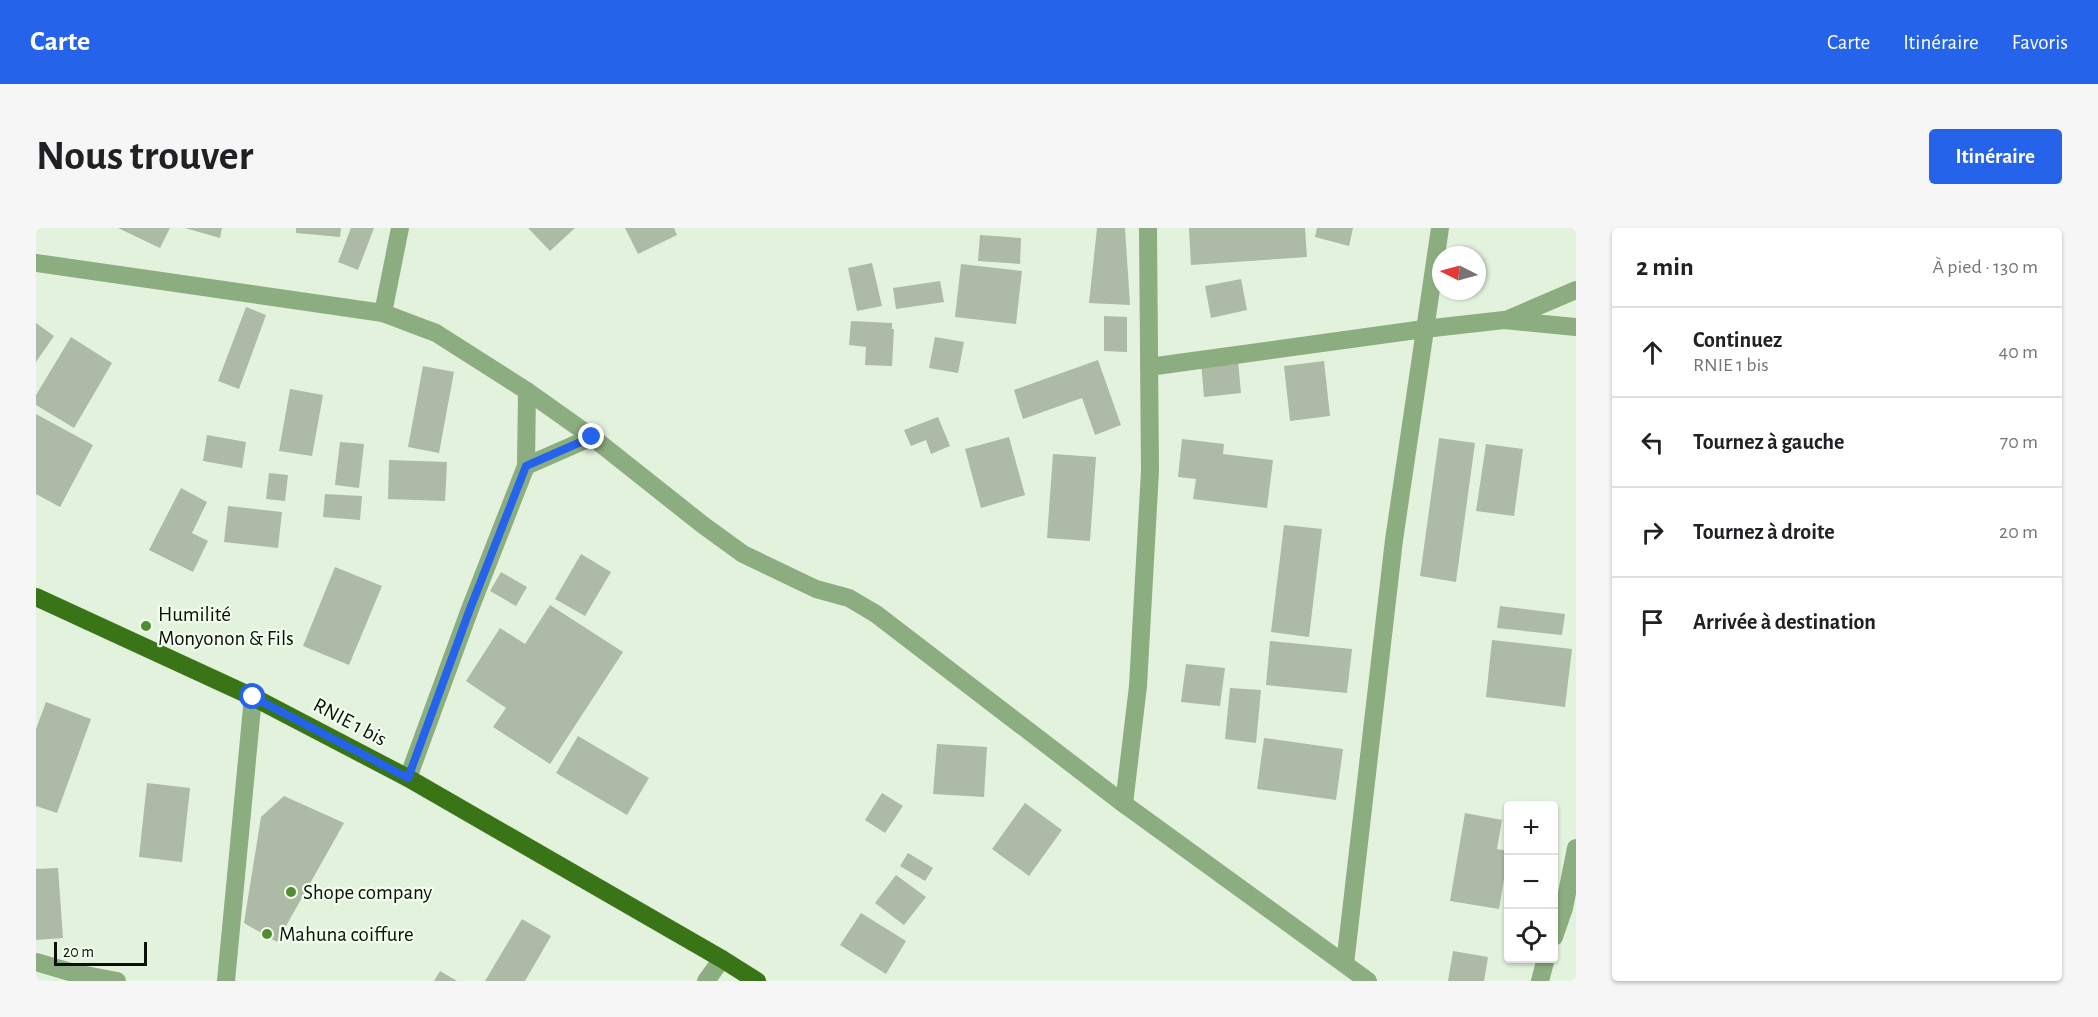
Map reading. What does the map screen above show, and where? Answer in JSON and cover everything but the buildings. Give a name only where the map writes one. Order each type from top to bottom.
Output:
[{"type":"main road","name":"RNIE 1 bis","points":[[36,597],[253,697],[408,778],[757,981]]},
{"type":"street","points":[[383,313],[400,228]]},
{"type":"street","points":[[1124,804],[1138,686],[1150,471],[1148,228]]},
{"type":"street","points":[[1345,964],[1387,592],[1440,228]]},
{"type":"street","points":[[36,263],[383,313],[436,333],[527,391],[592,437],[743,554],[816,589],[849,598],[876,614],[1124,804],[1368,981]]},
{"type":"street","points":[[1504,320],[1576,290]]},
{"type":"street","points":[[1149,367],[1504,320],[1576,327]]},
{"type":"street","points":[[408,778],[526,466],[527,391]]},
{"type":"street","points":[[526,466],[592,437]]},
{"type":"street","points":[[226,981],[253,697]]},
{"type":"street","points":[[1558,925],[1564,908],[1576,848]]},
{"type":"street","points":[[706,981],[722,959]]},
{"type":"street","points":[[36,963],[117,981]]},
{"type":"street","points":[[1540,981],[1545,963]]},
{"type":"place","name":"Humilité Monyonon & Fils","points":[[146,626]]},
{"type":"place","name":"Shope company","points":[[291,892]]},
{"type":"place","name":"Mahuna coiffure","points":[[267,934]]},
{"type":"route","points":[[253,697],[408,778],[526,466],[592,437]]}]
